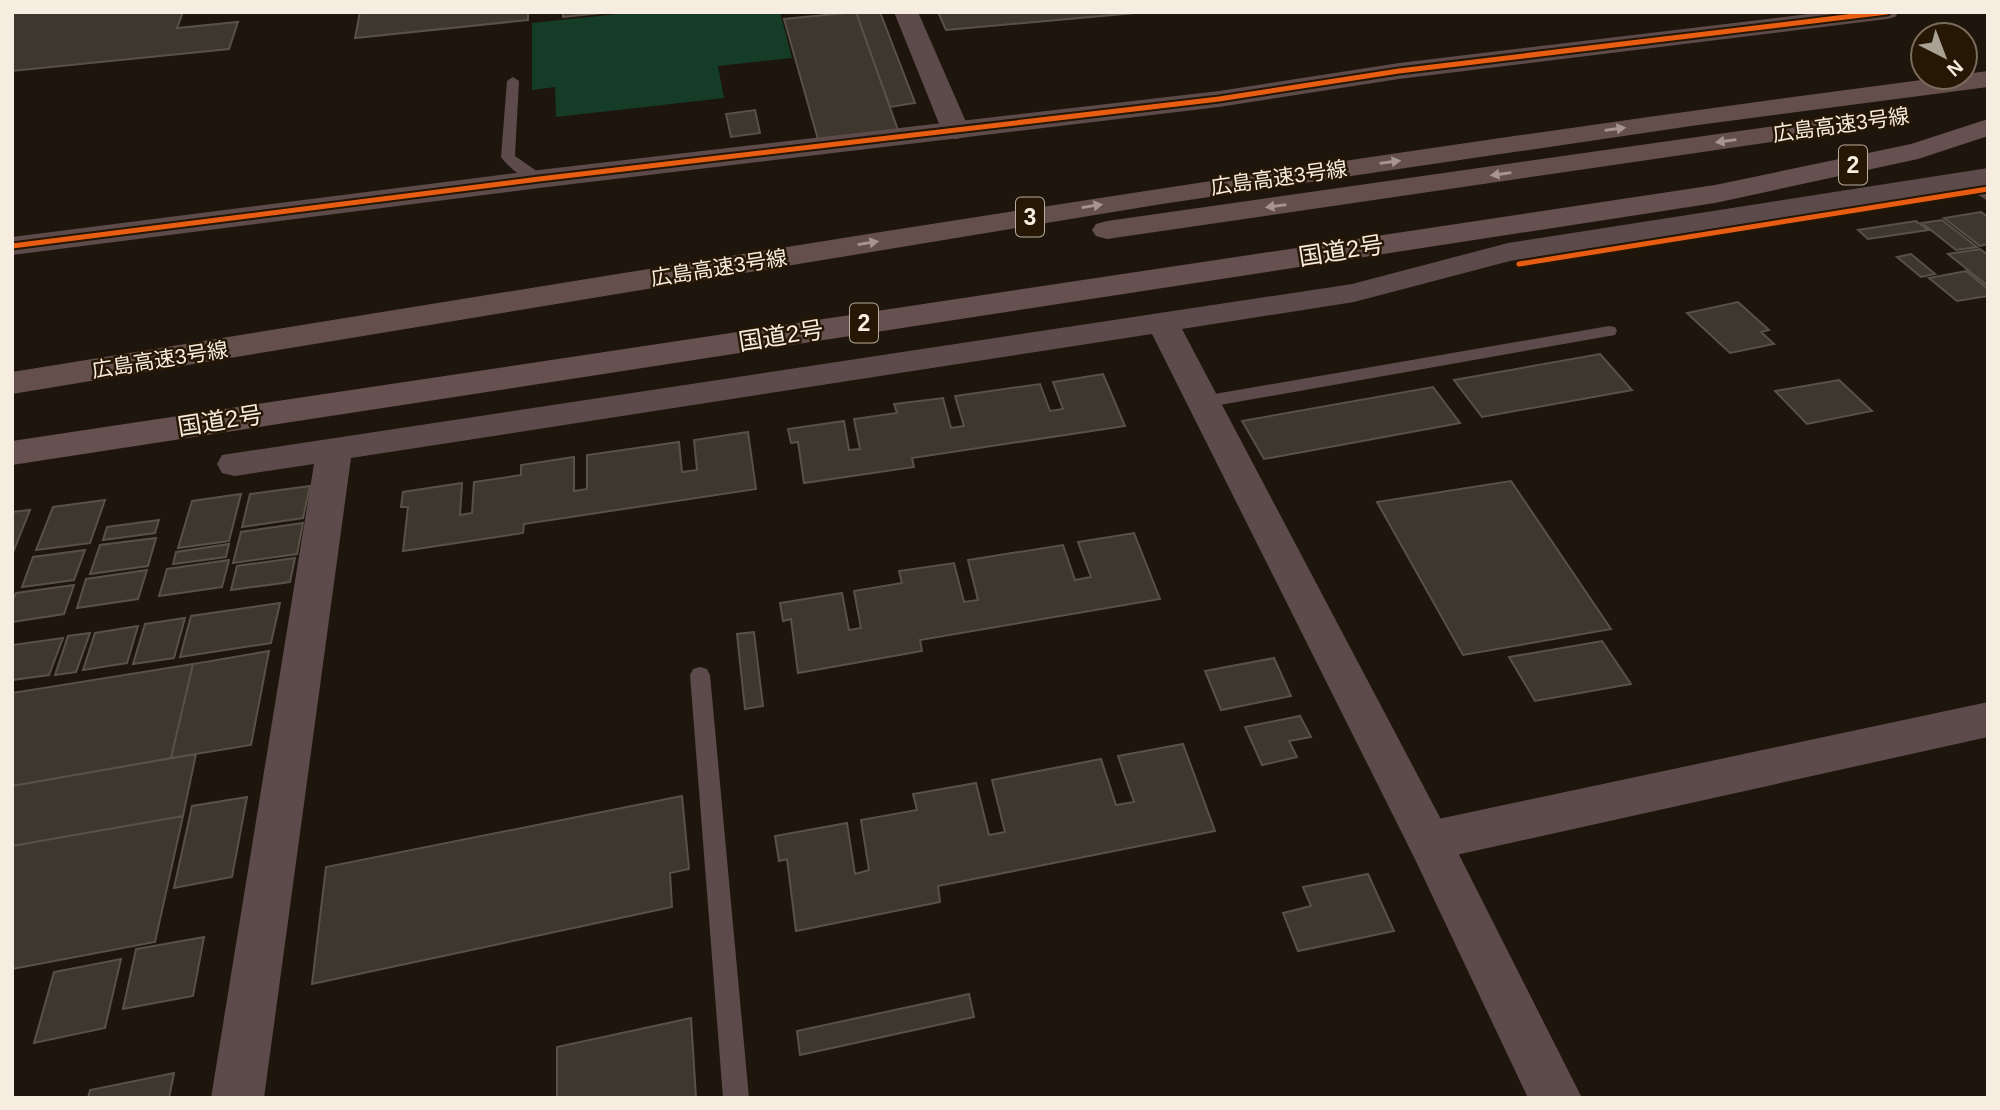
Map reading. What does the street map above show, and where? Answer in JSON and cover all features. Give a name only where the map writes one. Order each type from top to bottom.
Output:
[{"type":"highway","name":"広島高速3号線","points":[[75,373],[1163,195],[1698,117],[1988,79]]},
{"type":"highway","name":"広島高速3号線","points":[[75,373],[937,255],[1988,105]]},
{"type":"highway","name":"国道2号","points":[[12,453],[1715,194],[1918,152],[1988,127]]},
{"type":"highway","name":"国道2号","points":[[1715,194],[1781,190],[1988,156]]},
{"type":"highway","name":"3","points":[[12,383],[75,373]]},
{"type":"street","points":[[906,12],[956,131]]},
{"type":"street","points":[[12,246],[539,179],[1219,99],[1399,71],[1887,12]]},
{"type":"street","points":[[235,464],[1354,293],[1508,252],[1980,184]]},
{"type":"street","points":[[1162,322],[1429,841],[1556,1098]]},
{"type":"street","points":[[237,1098],[334,449]]},
{"type":"street","points":[[1429,841],[1988,719]]},
{"type":"lane","points":[[513,81],[508,157],[515,165],[539,179]]},
{"type":"lane","points":[[1203,402],[1609,331]]},
{"type":"lane","points":[[700,675],[736,1098]]},
{"type":"green space","points":[[637,12],[780,12],[792,58],[718,66],[724,98],[556,117],[555,87],[532,90],[532,23]]},
{"type":"building","points":[[12,12],[183,12],[177,28],[238,22],[229,49],[12,71]]},
{"type":"building","points":[[360,12],[528,12],[528,20],[355,38]]},
{"type":"building","points":[[563,12],[612,12],[563,17]]},
{"type":"building","points":[[856,12],[880,12],[915,103],[890,107]]},
{"type":"building","points":[[856,12],[899,133],[819,143],[784,19]]},
{"type":"building","points":[[938,12],[1146,12],[946,30]]},
{"type":"building","points":[[755,110],[760,133],[731,137],[726,114]]},
{"type":"building","points":[[1981,212],[1988,217],[1988,244],[1980,246],[1944,218]]},
{"type":"building","points":[[1942,220],[1977,247],[1956,250],[1922,223]]},
{"type":"building","points":[[1916,221],[1928,230],[1868,239],[1858,230]]},
{"type":"building","points":[[1980,249],[1988,255],[1988,286],[1948,254]]},
{"type":"building","points":[[1911,254],[1935,274],[1921,277],[1897,257]]},
{"type":"building","points":[[1966,271],[1988,289],[1988,296],[1957,301],[1929,278]]},
{"type":"building","points":[[1738,302],[1769,330],[1761,332],[1774,344],[1730,353],[1687,313]]},
{"type":"building","points":[[1600,354],[1632,390],[1482,417],[1454,380]]},
{"type":"building","points":[[1103,374],[1125,426],[912,458],[914,467],[804,483],[798,442],[791,443],[788,429],[844,421],[849,450],[860,449],[854,419],[897,413],[894,404],[943,398],[951,428],[964,426],[955,396],[1040,384],[1050,411],[1063,409],[1053,382]]},
{"type":"building","points":[[1839,380],[1872,411],[1807,424],[1775,391]]},
{"type":"building","points":[[1433,387],[1460,423],[1264,459],[1242,421]]},
{"type":"building","points":[[748,432],[756,489],[524,524],[523,533],[403,551],[408,507],[401,507],[403,492],[462,483],[460,515],[472,513],[474,482],[521,475],[521,465],[574,457],[574,491],[587,489],[587,455],[679,442],[682,472],[697,470],[694,440]]},
{"type":"building","points":[[1511,481],[1611,629],[1463,655],[1377,502]]},
{"type":"building","points":[[310,486],[303,518],[242,527],[250,494]]},
{"type":"building","points":[[241,494],[229,541],[178,548],[192,501]]},
{"type":"building","points":[[105,500],[90,543],[36,550],[53,507]]},
{"type":"building","points":[[30,510],[12,555],[12,512]]},
{"type":"building","points":[[159,520],[155,533],[103,540],[107,527]]},
{"type":"building","points":[[303,523],[297,554],[233,563],[241,532]]},
{"type":"building","points":[[1134,533],[1160,599],[920,640],[922,651],[798,673],[791,619],[783,621],[780,603],[842,593],[849,630],[861,628],[854,591],[902,583],[899,571],[954,563],[964,602],[978,600],[968,560],[1063,545],[1075,580],[1091,577],[1078,542]]},
{"type":"building","points":[[156,538],[148,566],[90,574],[100,545]]},
{"type":"building","points":[[229,544],[226,557],[173,564],[176,552]]},
{"type":"building","points":[[85,550],[74,580],[22,587],[33,557]]},
{"type":"building","points":[[295,558],[290,582],[231,590],[237,566]]},
{"type":"building","points":[[229,560],[222,587],[159,596],[167,569]]},
{"type":"building","points":[[147,570],[138,599],[77,608],[86,579]]},
{"type":"building","points":[[74,585],[64,614],[12,622],[12,602],[16,593]]},
{"type":"building","points":[[280,603],[271,643],[180,657],[191,616]]},
{"type":"building","points":[[185,618],[174,658],[133,664],[145,624]]},
{"type":"building","points":[[138,626],[127,663],[83,670],[95,633]]},
{"type":"building","points":[[754,632],[763,706],[745,709],[737,634]]},
{"type":"building","points":[[90,633],[76,672],[55,675],[68,636]]},
{"type":"building","points":[[63,638],[49,675],[12,680],[12,645]]},
{"type":"building","points":[[1602,641],[1631,684],[1535,701],[1509,657]]},
{"type":"building","points":[[269,651],[251,745],[171,758],[193,664]]},
{"type":"building","points":[[1274,658],[1291,696],[1221,710],[1205,671]]},
{"type":"building","points":[[193,664],[171,758],[12,786],[12,693]]},
{"type":"building","points":[[1300,716],[1311,737],[1289,741],[1297,757],[1262,765],[1245,727]]},
{"type":"building","points":[[1183,744],[1215,831],[938,886],[940,902],[796,931],[787,859],[779,861],[775,836],[847,823],[855,874],[869,870],[861,820],[917,810],[913,794],[976,783],[989,835],[1005,832],[992,780],[1101,759],[1116,805],[1134,802],[1118,756]]},
{"type":"building","points":[[196,754],[183,816],[12,846],[12,786]]},
{"type":"building","points":[[682,796],[689,869],[670,873],[672,907],[312,984],[326,867]]},
{"type":"building","points":[[247,797],[232,877],[174,888],[192,806]]},
{"type":"building","points":[[183,816],[155,942],[12,969],[12,846]]},
{"type":"building","points":[[1368,874],[1394,931],[1298,951],[1283,913],[1311,906],[1303,887]]},
{"type":"building","points":[[204,937],[193,996],[123,1009],[136,949]]},
{"type":"building","points":[[121,959],[105,1028],[34,1043],[54,972]]},
{"type":"building","points":[[969,994],[974,1017],[800,1055],[797,1031]]},
{"type":"building","points":[[691,1018],[696,1098],[557,1098],[557,1047]]},
{"type":"building","points":[[174,1073],[169,1098],[88,1098],[90,1090]]},
{"type":"cycle path","points":[[12,246],[539,179],[1219,99],[1399,71],[1887,12]]},
{"type":"cycle path","points":[[1519,264],[1988,189]]}]
